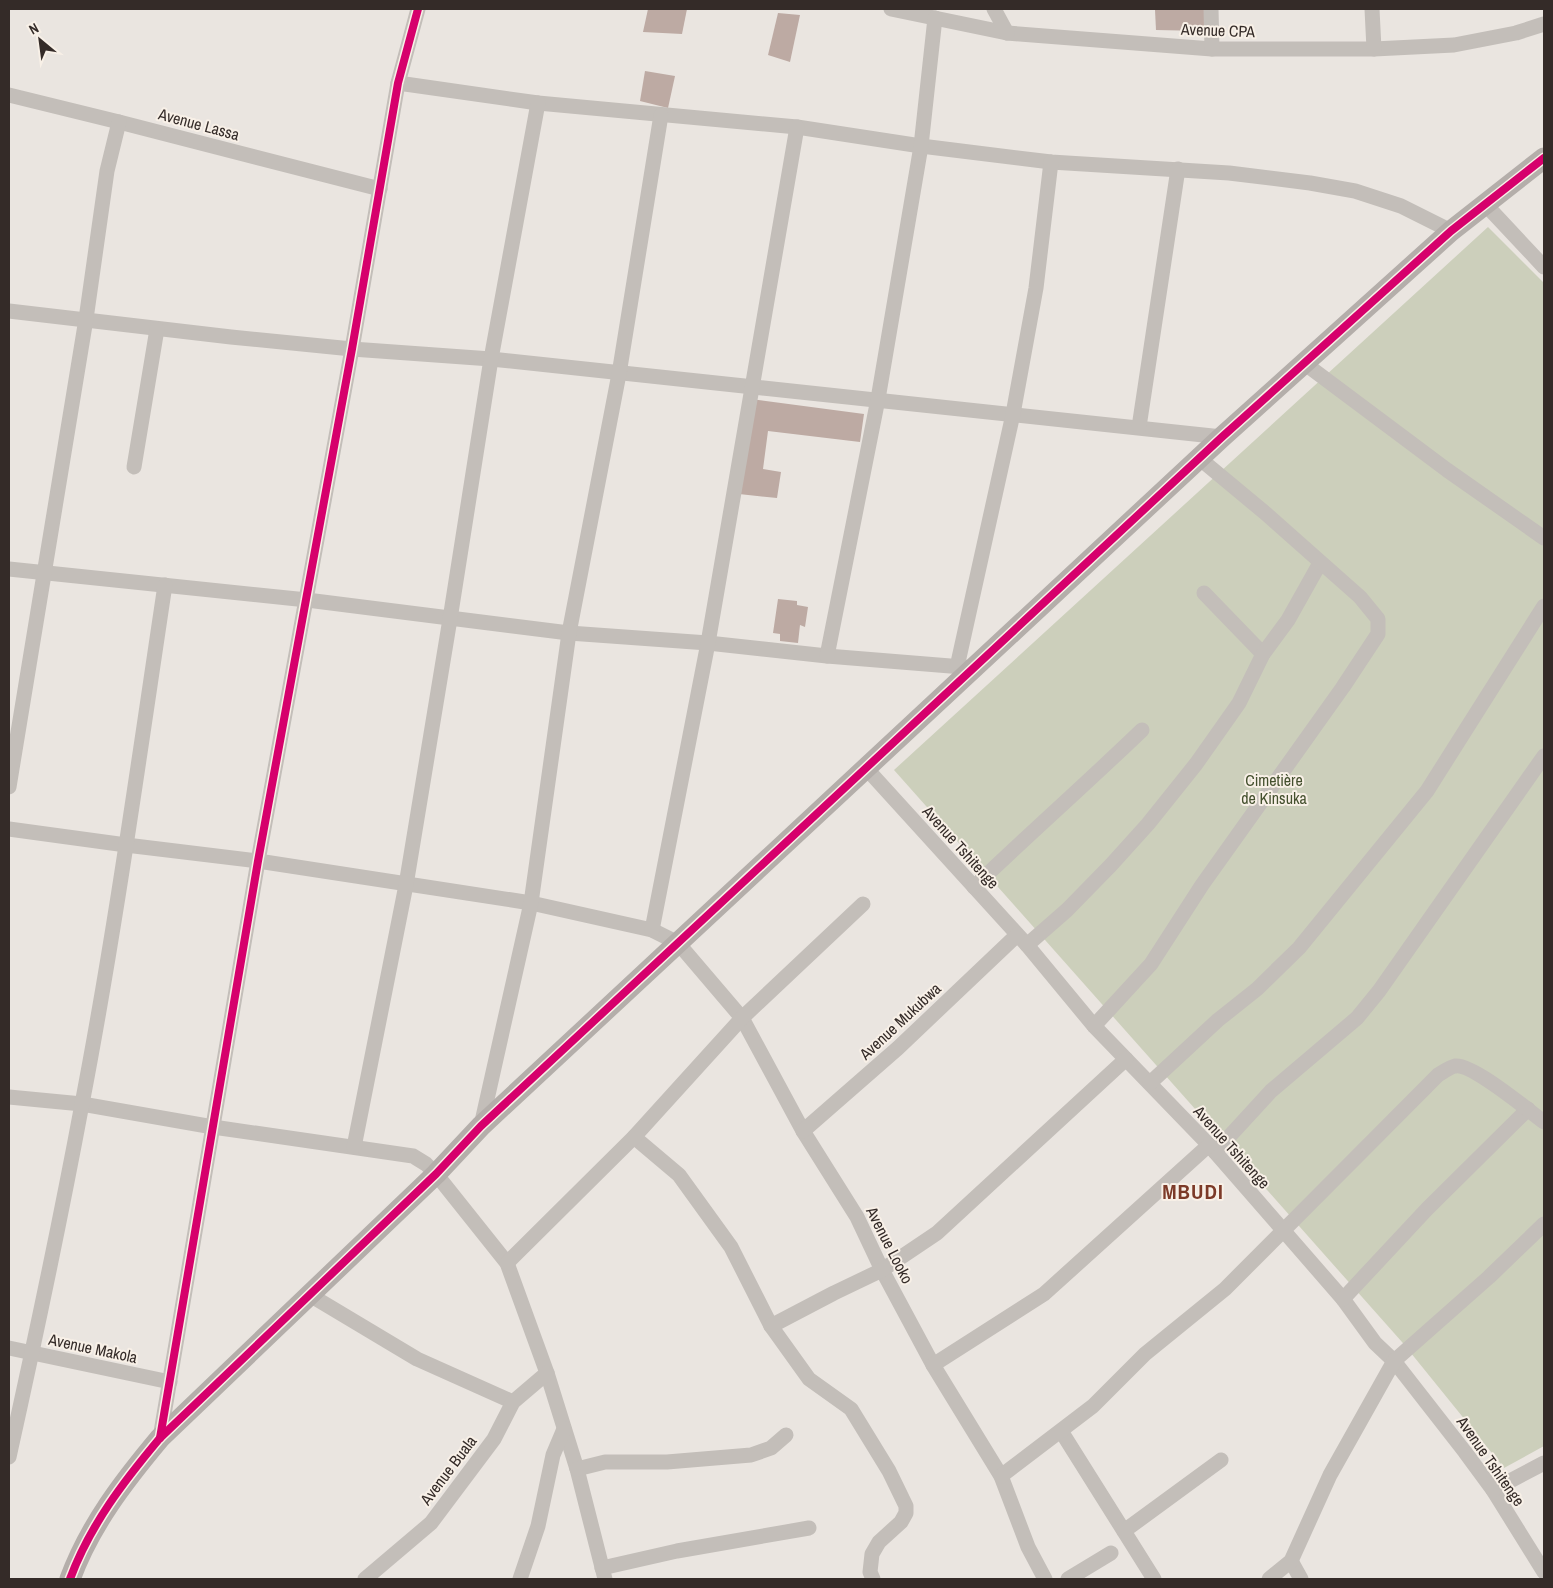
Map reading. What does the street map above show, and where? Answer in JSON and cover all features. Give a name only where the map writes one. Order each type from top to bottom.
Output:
[{"type":"street","points":[[160,1438],[258,861],[307,600],[398,83],[418,9]]},
{"type":"street","name":"Avenue CPA","points":[[891,9],[1007,33],[1212,49],[1374,50],[1454,45],[1516,33],[1544,24]]},
{"type":"street","points":[[994,9],[1007,33]]},
{"type":"street","points":[[1211,9],[1212,49]]},
{"type":"street","points":[[1372,9],[1374,50]]},
{"type":"street","points":[[827,656],[878,399],[921,146],[935,18]]},
{"type":"street","points":[[398,83],[538,103],[797,126],[921,146],[1051,162],[1238,174],[1310,183],[1355,192],[1401,206],[1451,231]]},
{"type":"street","name":"Avenue Lassa","points":[[9,95],[380,189]]},
{"type":"street","points":[[354,1147],[406,885],[491,359],[538,103]]},
{"type":"street","points":[[481,1126],[531,903],[569,633],[620,374],[661,115]]},
{"type":"street","points":[[9,787],[86,319],[107,171],[119,122]]},
{"type":"street","points":[[652,930],[708,643],[797,126]]},
{"type":"street","points":[[70,1579],[102,1512],[128,1475],[160,1438],[436,1174],[481,1126],[866,768],[966,667],[1451,231],[1544,158]]},
{"type":"street","points":[[966,667],[1036,288],[1051,162]]},
{"type":"street","points":[[1138,427],[1178,170]]},
{"type":"street","points":[[1485,204],[1544,267]]},
{"type":"street","points":[[9,311],[352,349],[491,359],[1222,436]]},
{"type":"street","points":[[134,467],[158,329]]},
{"type":"street","points":[[1304,363],[1447,470],[1544,538]]},
{"type":"street","points":[[1094,1026],[1152,964],[1202,885],[1343,687],[1378,634],[1378,619],[1360,598],[1199,458]]},
{"type":"street","name":"Avenue Mukubwa","points":[[803,1131],[1022,940],[1067,910],[1111,865],[1196,764],[1239,703],[1263,654],[1288,620],[1320,562]]},
{"type":"street","points":[[9,569],[307,600],[569,633],[708,643],[827,656],[966,667]]},
{"type":"street","points":[[9,1457],[82,1104],[126,846],[165,585]]},
{"type":"street","points":[[1204,593],[1263,654]]},
{"type":"street","points":[[1150,1084],[1218,1020],[1257,990],[1299,948],[1427,791],[1544,606]]},
{"type":"street","points":[[974,887],[1142,730]]},
{"type":"street","points":[[932,1365],[1044,1294],[1212,1148],[1271,1091],[1357,1018],[1374,998],[1544,756]]},
{"type":"street","name":"Avenue Tshitenge","points":[[866,768],[1022,940],[1094,1026],[1212,1148],[1342,1299],[1375,1343],[1394,1361],[1465,1452],[1493,1490],[1544,1572]]},
{"type":"street","points":[[9,829],[126,846],[258,861],[531,903],[652,930],[678,943]]},
{"type":"street","points":[[508,1263],[634,1137],[742,1018],[863,904]]},
{"type":"street","name":"Avenue Looko","points":[[678,943],[742,1018],[803,1131],[857,1217],[882,1270],[932,1365],[1001,1476],[1028,1547],[1045,1579]]},
{"type":"street","points":[[772,1326],[834,1292],[882,1270],[937,1233],[1126,1058]]},
{"type":"street","points":[[1001,1476],[1093,1406],[1145,1354],[1224,1289],[1438,1075],[1456,1066],[1464,1067],[1481,1076],[1544,1122]]},
{"type":"street","points":[[9,1097],[82,1104],[213,1127],[413,1156],[426,1164],[436,1174],[508,1263],[547,1373],[577,1470],[603,1574],[677,1551],[809,1528]]},
{"type":"street","points":[[1342,1299],[1427,1209],[1528,1109]]},
{"type":"street","points":[[634,1137],[679,1175],[731,1247],[772,1326],[809,1379],[851,1409],[889,1471],[906,1506],[906,1514],[901,1522],[880,1542],[872,1554],[870,1572],[873,1579]]},
{"type":"street","points":[[1269,1579],[1292,1561],[1330,1474],[1394,1361],[1489,1277],[1544,1224]]},
{"type":"street","points":[[310,1295],[417,1359],[512,1402]]},
{"type":"street","name":"Avenue Makola","points":[[9,1348],[170,1382]]},
{"type":"street","name":"Avenue Buala","points":[[365,1579],[431,1523],[494,1439],[512,1402],[547,1373]]},
{"type":"street","points":[[520,1579],[538,1526],[553,1454],[564,1429]]},
{"type":"street","points":[[1061,1431],[1154,1579]]},
{"type":"street","points":[[577,1470],[605,1462],[667,1462],[751,1455],[771,1448],[786,1435]]},
{"type":"street","points":[[1124,1531],[1221,1460]]},
{"type":"street","points":[[1493,1490],[1544,1463]]},
{"type":"street","points":[[1068,1579],[1111,1553]]},
{"type":"street","points":[[1292,1561],[1301,1579]]},
{"type":"green space","name":"Cimetière de Kinsuka","points":[[1488,227],[1544,283],[1544,1446],[1504,1468],[1402,1342],[894,770]]},
{"type":"building","points":[[648,9],[687,9],[682,34],[643,32]]},
{"type":"building","points":[[1206,9],[1205,31],[1156,30],[1155,10]]},
{"type":"building","points":[[778,13],[800,15],[790,62],[768,55]]},
{"type":"building","points":[[645,71],[675,76],[668,108],[640,101]]},
{"type":"building","points":[[751,399],[864,414],[860,442],[768,431],[763,469],[781,472],[777,498],[739,494]]},
{"type":"building","points":[[778,599],[797,601],[797,605],[808,607],[805,627],[800,625],[798,643],[780,641],[780,634],[773,633]]},
{"type":"cycle path","points":[[160,1438],[258,861],[352,349],[398,83],[418,9]]},
{"type":"cycle path","points":[[70,1579],[87,1540],[109,1504],[160,1438],[436,1174],[481,1126],[1222,437],[1451,231],[1544,158]]},
{"type":"district","name":"MBUDI","points":[[1193,1191]]}]
